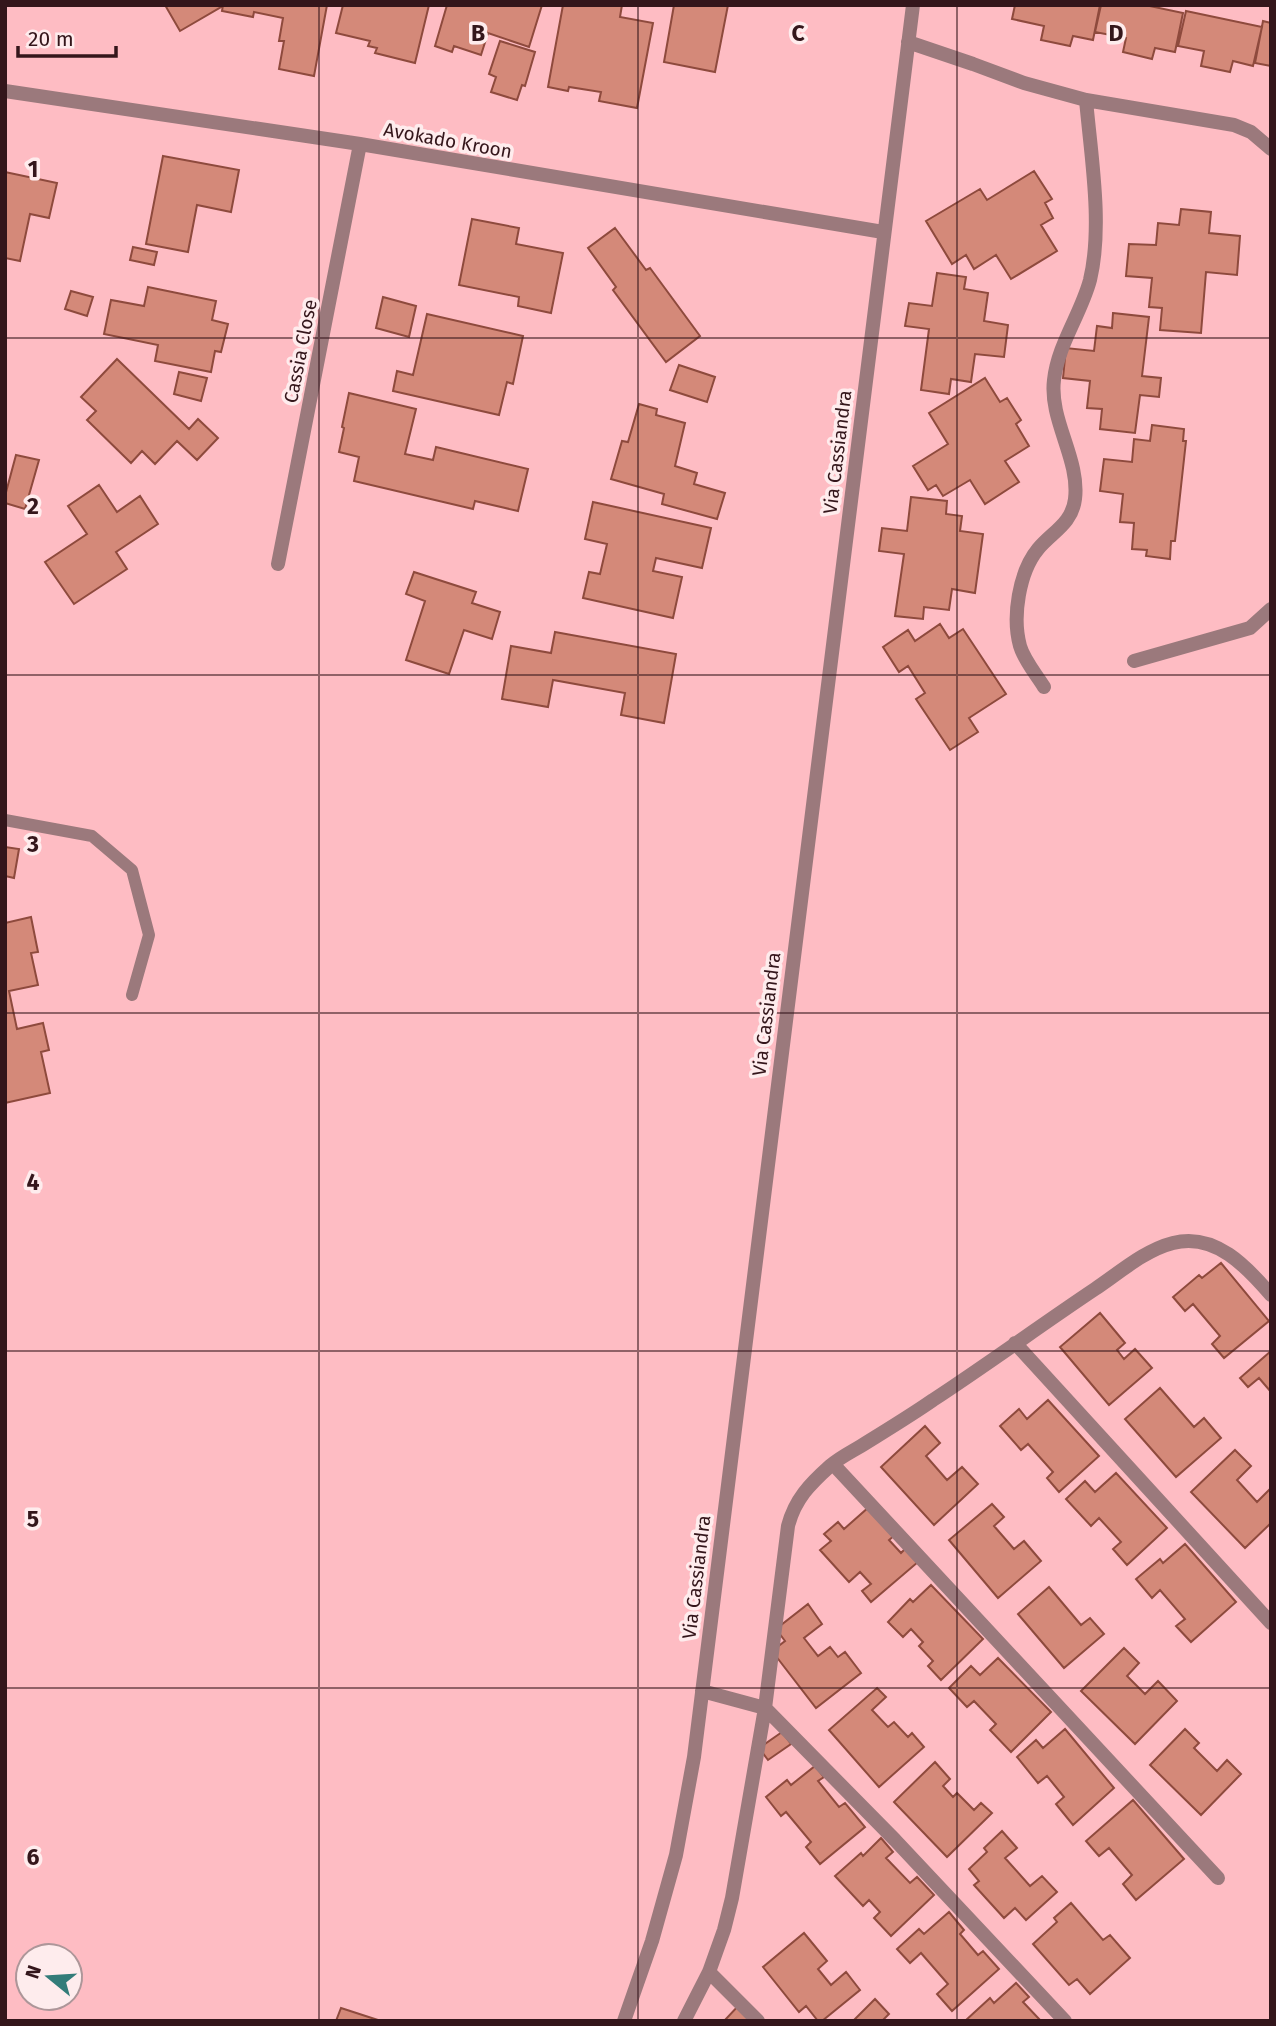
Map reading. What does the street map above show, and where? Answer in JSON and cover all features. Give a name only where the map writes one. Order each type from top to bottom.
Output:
[{"type":"street","name":"Via Cassiandra","points":[[624,2021],[652,1941],[676,1855],[694,1757],[912,5]]},
{"type":"street","points":[[908,42],[1024,83],[1086,100],[1234,125],[1251,132],[1271,149]]},
{"type":"street","name":"Avokado Kroon","points":[[5,91],[360,144],[883,232]]},
{"type":"street","points":[[1044,687],[1020,646],[1017,622],[1021,585],[1027,564],[1040,547],[1068,521],[1075,501],[1076,479],[1056,407],[1054,382],[1060,354],[1089,283],[1095,255],[1096,224],[1086,100]]},
{"type":"street","name":"Cassia Close","points":[[278,564],[360,144]]},
{"type":"street","points":[[1134,661],[1250,628],[1271,609]]},
{"type":"street","points":[[684,2021],[709,1972],[732,1898],[765,1709],[788,1526],[792,1511],[804,1490],[833,1464],[932,1401],[1146,1255],[1174,1242],[1193,1241],[1234,1256],[1271,1295]]},
{"type":"street","points":[[1015,1343],[1271,1623]]},
{"type":"street","points":[[833,1464],[1218,1878]]},
{"type":"street","points":[[702,1691],[765,1709],[895,1840],[1065,2021]]},
{"type":"street","points":[[709,1972],[758,2021]]},
{"type":"lane","points":[[5,820],[92,836],[132,870],[149,935],[132,995]]},
{"type":"building","points":[[165,5],[220,5],[221,7],[180,31]]},
{"type":"building","points":[[223,5],[327,5],[314,76],[279,69],[284,41],[279,41],[283,18],[254,12],[253,17],[222,11]]},
{"type":"building","points":[[343,5],[429,5],[415,63],[375,53],[377,48],[368,46],[370,41],[336,33]]},
{"type":"building","points":[[447,5],[542,5],[529,47],[488,33],[481,55],[454,46],[452,52],[435,46]]},
{"type":"building","points":[[563,5],[622,5],[620,17],[653,23],[637,108],[599,101],[601,92],[569,87],[568,91],[548,87]]},
{"type":"building","points":[[674,5],[728,5],[715,72],[664,62]]},
{"type":"building","points":[[1015,5],[1100,5],[1093,40],[1073,36],[1070,46],[1041,40],[1044,26],[1012,19]]},
{"type":"building","points":[[1101,5],[1145,5],[1183,13],[1175,52],[1155,48],[1152,59],[1123,52],[1126,38],[1095,32]]},
{"type":"building","points":[[1186,11],[1262,27],[1253,66],[1233,61],[1230,72],[1201,66],[1204,51],[1178,46]]},
{"type":"building","points":[[1263,21],[1271,23],[1271,66],[1255,63]]},
{"type":"building","points":[[500,41],[535,52],[525,86],[522,85],[517,100],[491,92],[496,77],[489,74]]},
{"type":"building","points":[[163,156],[239,170],[231,212],[197,205],[188,252],[146,244]]},
{"type":"building","points":[[1034,171],[1052,199],[1045,203],[1053,218],[1041,225],[1057,251],[1011,279],[996,255],[974,269],[966,255],[952,264],[926,221],[980,189],[987,200]]},
{"type":"building","points":[[5,172],[57,183],[49,218],[30,214],[20,261],[5,258]]},
{"type":"building","points":[[1181,209],[1211,212],[1209,233],[1240,236],[1237,275],[1206,272],[1201,333],[1160,330],[1162,308],[1149,307],[1152,278],[1126,276],[1129,244],[1156,245],[1158,223],[1179,225]]},
{"type":"building","points":[[472,219],[519,228],[516,244],[563,253],[551,313],[518,306],[519,297],[459,285]]},
{"type":"building","points":[[615,228],[646,270],[650,268],[700,336],[666,362],[613,290],[616,287],[588,248]]},
{"type":"building","points":[[133,247],[157,252],[154,265],[130,260]]},
{"type":"building","points":[[937,273],[966,277],[964,289],[988,293],[984,321],[1008,325],[1004,357],[975,354],[971,382],[951,379],[949,394],[921,390],[929,329],[905,326],[909,303],[932,306]]},
{"type":"building","points":[[148,287],[216,301],[212,320],[228,324],[221,352],[215,351],[211,372],[155,361],[158,345],[104,334],[111,300],[144,306]]},
{"type":"building","points":[[71,291],[93,297],[87,316],[65,309]]},
{"type":"building","points":[[383,297],[416,306],[409,337],[376,328]]},
{"type":"building","points":[[1113,313],[1149,317],[1142,376],[1161,378],[1159,397],[1140,395],[1135,433],[1100,429],[1102,409],[1087,408],[1090,381],[1063,378],[1066,348],[1094,351],[1097,326],[1112,328]]},
{"type":"building","points":[[427,314],[523,336],[513,384],[507,382],[499,415],[393,391],[397,371],[413,375]]},
{"type":"building","points":[[117,359],[189,429],[198,419],[218,438],[197,460],[177,441],[155,464],[142,451],[131,463],[87,420],[96,411],[81,397]]},
{"type":"building","points":[[679,365],[715,377],[707,402],[670,390]]},
{"type":"building","points":[[179,372],[207,378],[201,401],[174,394]]},
{"type":"building","points":[[985,378],[1000,402],[1007,398],[1021,420],[1016,424],[1029,446],[1005,461],[1019,482],[985,504],[970,480],[943,496],[936,485],[928,490],[913,466],[948,444],[929,413]]},
{"type":"building","points":[[349,393],[416,409],[405,454],[433,460],[436,447],[528,469],[518,511],[475,501],[473,509],[354,481],[359,457],[339,452]]},
{"type":"building","points":[[639,404],[657,409],[656,415],[685,423],[675,466],[697,473],[694,484],[725,493],[717,519],[662,504],[664,494],[611,479],[622,441],[628,442]]},
{"type":"building","points":[[1152,425],[1184,429],[1183,441],[1186,441],[1175,541],[1171,541],[1170,559],[1146,556],[1147,550],[1132,549],[1134,523],[1120,522],[1123,494],[1100,491],[1104,459],[1132,462],[1134,439],[1150,441]]},
{"type":"building","points":[[16,455],[39,460],[25,509],[5,503]]},
{"type":"building","points":[[99,485],[117,512],[140,496],[158,524],[116,552],[127,569],[74,604],[45,562],[87,534],[68,506]]},
{"type":"building","points":[[911,497],[947,501],[946,514],[962,516],[960,531],[983,534],[975,593],[952,589],[949,610],[924,607],[923,619],[895,616],[904,554],[879,551],[882,528],[907,531]]},
{"type":"building","points":[[593,502],[711,528],[702,568],[656,558],[653,571],[682,577],[673,618],[583,598],[589,572],[600,574],[607,544],[585,539]]},
{"type":"building","points":[[414,572],[476,592],[472,603],[500,612],[492,639],[464,630],[449,674],[406,660],[425,601],[406,594]]},
{"type":"building","points":[[940,624],[949,638],[963,629],[1006,694],[969,718],[978,732],[950,750],[916,699],[925,693],[908,666],[899,672],[883,647],[908,630],[915,641]]},
{"type":"building","points":[[555,632],[676,654],[664,723],[621,715],[625,693],[553,680],[548,707],[502,699],[511,646],[551,653]]},
{"type":"building","points":[[5,847],[19,849],[14,878],[5,876]]},
{"type":"building","points":[[31,917],[38,952],[31,953],[38,985],[9,991],[17,1029],[43,1023],[49,1050],[41,1052],[50,1093],[5,1103],[5,923]]},
{"type":"building","points":[[1221,1263],[1269,1321],[1224,1358],[1212,1344],[1220,1336],[1193,1304],[1185,1311],[1173,1297],[1199,1275],[1202,1278]]},
{"type":"building","points":[[1100,1313],[1125,1343],[1117,1350],[1124,1359],[1135,1349],[1152,1368],[1109,1405],[1060,1347]]},
{"type":"building","points":[[1271,1351],[1271,1392],[1259,1378],[1248,1387],[1240,1378]]},
{"type":"building","points":[[1160,1388],[1194,1427],[1204,1418],[1221,1438],[1176,1477],[1125,1419]]},
{"type":"building","points":[[1048,1400],[1099,1456],[1059,1492],[1047,1478],[1053,1472],[1028,1444],[1021,1450],[1000,1426],[1019,1409],[1027,1419]]},
{"type":"building","points":[[925,1426],[940,1443],[926,1456],[947,1480],[962,1467],[978,1484],[934,1525],[881,1467]]},
{"type":"building","points":[[1235,1450],[1251,1466],[1237,1480],[1257,1502],[1271,1488],[1271,1523],[1245,1548],[1191,1492]]},
{"type":"building","points":[[1116,1473],[1167,1528],[1127,1565],[1113,1549],[1121,1542],[1099,1518],[1091,1526],[1066,1499],[1085,1481],[1095,1492]]},
{"type":"building","points":[[992,1504],[1004,1517],[994,1526],[1014,1549],[1024,1541],[1041,1561],[998,1598],[949,1540]]},
{"type":"building","points":[[869,1507],[895,1535],[889,1540],[901,1553],[906,1548],[918,1562],[871,1602],[862,1591],[871,1584],[860,1572],[849,1582],[820,1550],[831,1541],[824,1534],[838,1522],[844,1529]]},
{"type":"building","points":[[1185,1544],[1236,1602],[1191,1642],[1176,1626],[1185,1619],[1160,1590],[1152,1598],[1136,1579],[1160,1559],[1163,1563]]},
{"type":"building","points":[[931,1585],[983,1639],[941,1680],[928,1666],[933,1661],[919,1646],[923,1642],[911,1629],[903,1637],[888,1622],[910,1599],[913,1602]]},
{"type":"building","points":[[1049,1587],[1081,1625],[1090,1618],[1104,1634],[1064,1668],[1018,1614]]},
{"type":"building","points":[[808,1604],[822,1624],[804,1638],[818,1656],[830,1647],[838,1657],[845,1652],[861,1673],[816,1708],[772,1651],[785,1641],[776,1629]]},
{"type":"building","points":[[1124,1648],[1139,1663],[1127,1676],[1145,1694],[1158,1681],[1177,1701],[1135,1744],[1081,1691]]},
{"type":"building","points":[[998,1658],[1051,1712],[1011,1752],[990,1730],[996,1724],[974,1701],[967,1707],[949,1688],[971,1666],[980,1675]]},
{"type":"building","points":[[877,1688],[886,1697],[872,1710],[888,1727],[894,1722],[908,1737],[912,1733],[924,1747],[879,1787],[829,1730]]},
{"type":"building","points":[[1065,1729],[1114,1788],[1073,1825],[1056,1804],[1064,1797],[1047,1776],[1038,1783],[1017,1757],[1036,1740],[1043,1748]]},
{"type":"building","points":[[1185,1729],[1199,1743],[1194,1748],[1217,1771],[1227,1760],[1241,1774],[1201,1815],[1150,1765]]},
{"type":"building","points":[[782,1732],[791,1744],[768,1760],[759,1748]]},
{"type":"building","points":[[935,1762],[950,1779],[943,1786],[953,1797],[957,1793],[974,1810],[981,1803],[992,1813],[947,1857],[894,1802]]},
{"type":"building","points":[[815,1766],[824,1777],[818,1781],[839,1807],[845,1803],[865,1827],[820,1864],[806,1847],[811,1842],[786,1812],[781,1816],[766,1797],[787,1780],[791,1785]]},
{"type":"building","points":[[1133,1800],[1184,1859],[1136,1900],[1123,1884],[1132,1875],[1109,1848],[1099,1856],[1086,1841]]},
{"type":"building","points":[[1002,1831],[1017,1848],[1005,1858],[1030,1886],[1042,1876],[1057,1892],[1026,1920],[1015,1908],[1004,1918],[974,1885],[979,1881],[969,1869],[987,1852],[984,1848]]},
{"type":"building","points":[[881,1838],[893,1852],[886,1858],[910,1883],[917,1877],[934,1895],[891,1936],[874,1918],[880,1912],[869,1900],[863,1906],[835,1876],[861,1853],[863,1856]]},
{"type":"building","points":[[1071,1903],[1103,1940],[1110,1935],[1130,1958],[1090,1994],[1077,1979],[1069,1985],[1033,1944],[1057,1922],[1054,1918]]},
{"type":"building","points":[[949,1912],[964,1930],[960,1934],[978,1955],[983,1951],[999,1969],[952,2011],[937,1994],[948,1984],[921,1953],[910,1963],[897,1949],[919,1929],[924,1934]]},
{"type":"building","points":[[804,1933],[827,1961],[818,1969],[831,1985],[846,1972],[860,1990],[822,2021],[818,2021],[806,2006],[799,2012],[763,1967]]},
{"type":"building","points":[[1016,1983],[1029,1997],[1023,2002],[1041,2021],[965,2021],[990,1998],[994,2003]]},
{"type":"building","points":[[875,1999],[889,2014],[882,2021],[853,2021]]},
{"type":"building","points":[[739,2005],[750,2021],[724,2021]]},
{"type":"building","points":[[341,2008],[381,2021],[336,2021]]}]
